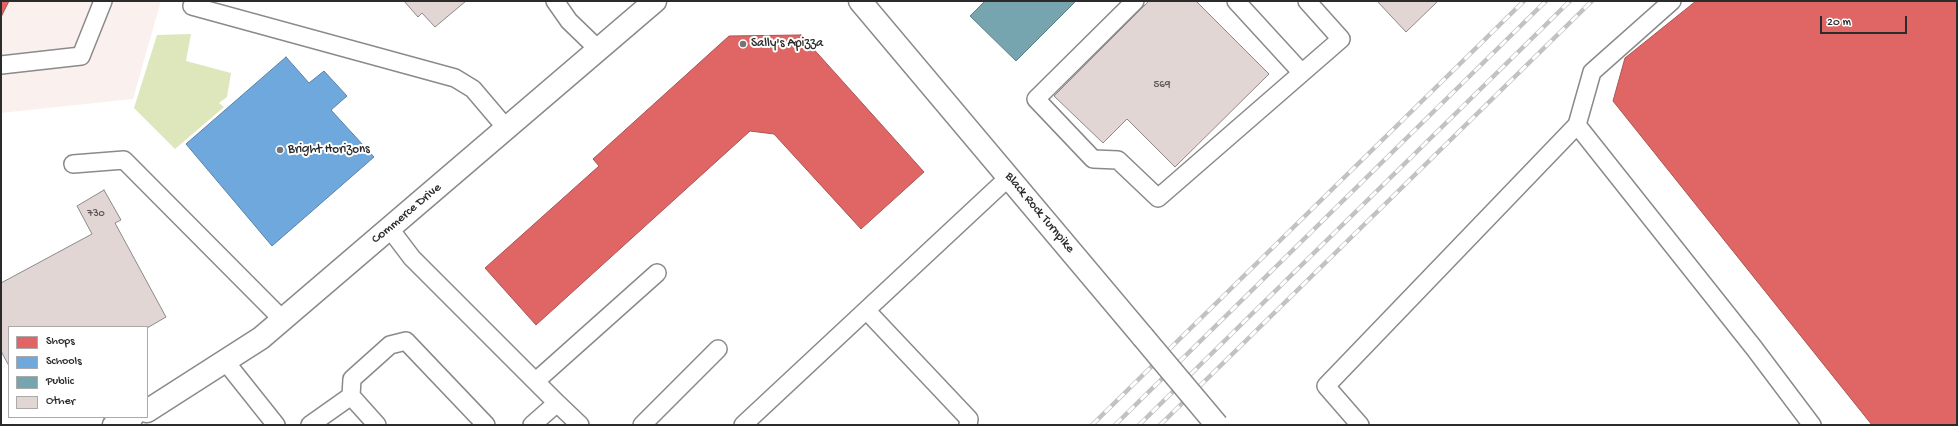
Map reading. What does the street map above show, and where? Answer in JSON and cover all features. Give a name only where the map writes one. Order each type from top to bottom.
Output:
[{"type":"main road","name":"Commerce Drive","points":[[148,410],[261,338],[600,50],[655,1]]},
{"type":"main road","name":"Black Rock Turnpike","points":[[860,1],[1217,425]]},
{"type":"main road","points":[[114,425],[130,418]]},
{"type":"lane","points":[[1,65],[80,56],[103,1]]},
{"type":"lane","points":[[555,1],[570,21],[600,50]]},
{"type":"lane","points":[[1135,1],[1036,99],[1093,159],[1118,160],[1158,198],[1341,39],[1308,1]]},
{"type":"lane","points":[[1236,1],[1302,73]]},
{"type":"lane","points":[[1360,425],[1326,386],[1577,125],[1592,72],[1672,1]]},
{"type":"lane","points":[[192,6],[455,78],[473,89],[506,129]]},
{"type":"lane","points":[[1577,125],[1754,348],[1812,425]]},
{"type":"lane","points":[[73,164],[124,160],[283,320]]},
{"type":"lane","points":[[748,423],[1009,177]]},
{"type":"lane","points":[[390,229],[412,258],[580,425]]},
{"type":"lane","points":[[536,381],[657,273]]},
{"type":"lane","points":[[867,311],[969,419],[968,425]]},
{"type":"lane","points":[[377,425],[351,396],[352,379],[390,345],[406,341],[486,425]]},
{"type":"lane","points":[[642,425],[718,349]]},
{"type":"lane","points":[[225,361],[276,425]]},
{"type":"lane","points":[[310,425],[351,396]]},
{"type":"lane","points":[[532,425],[557,402]]},
{"type":"shaded area","points":[[1,1],[161,1],[133,99],[1,113]]},
{"type":"green space","points":[[191,34],[186,61],[231,73],[227,97],[219,103],[224,107],[175,149],[134,108],[157,35]]},
{"type":"building: Shops","points":[[1,1],[9,1],[1,17]]},
{"type":"building: Shops","points":[[1696,1],[1957,1],[1957,425],[1872,425],[1613,101],[1625,58]]},
{"type":"building: Shops","points":[[801,35],[924,172],[861,229],[774,134],[750,131],[536,325],[485,268],[599,166],[593,159],[729,36]]},
{"type":"building: Schools","name":"Bright Horizons","points":[[286,57],[309,83],[324,71],[347,96],[331,110],[374,157],[272,246],[186,144]]},
{"type":"building: Public","points":[[985,1],[1076,1],[1016,61],[970,16]]},
{"type":"building: Other","points":[[404,1],[466,1],[435,27],[422,13],[418,17]]},
{"type":"building: Other","points":[[1149,1],[1196,1],[1269,74],[1175,167],[1127,119],[1103,143],[1054,96]]},
{"type":"building: Other","points":[[1377,1],[1438,1],[1406,32]]},
{"type":"building: Other","points":[[104,190],[121,220],[115,223],[166,317],[148,327],[148,326],[8,326],[8,364],[1,351],[1,283],[92,234],[77,206]]},
{"type":"railway","points":[[1092,425],[1524,1]]},
{"type":"railway","points":[[1115,425],[1546,1]]},
{"type":"railway","points":[[1139,425],[1570,1]]},
{"type":"railway","points":[[1160,425],[1592,1]]},
{"type":"place","name":"Sally's Apizza","points":[[743,44]]},
{"type":"place","name":"Bright Horizons","points":[[280,150]]}]
